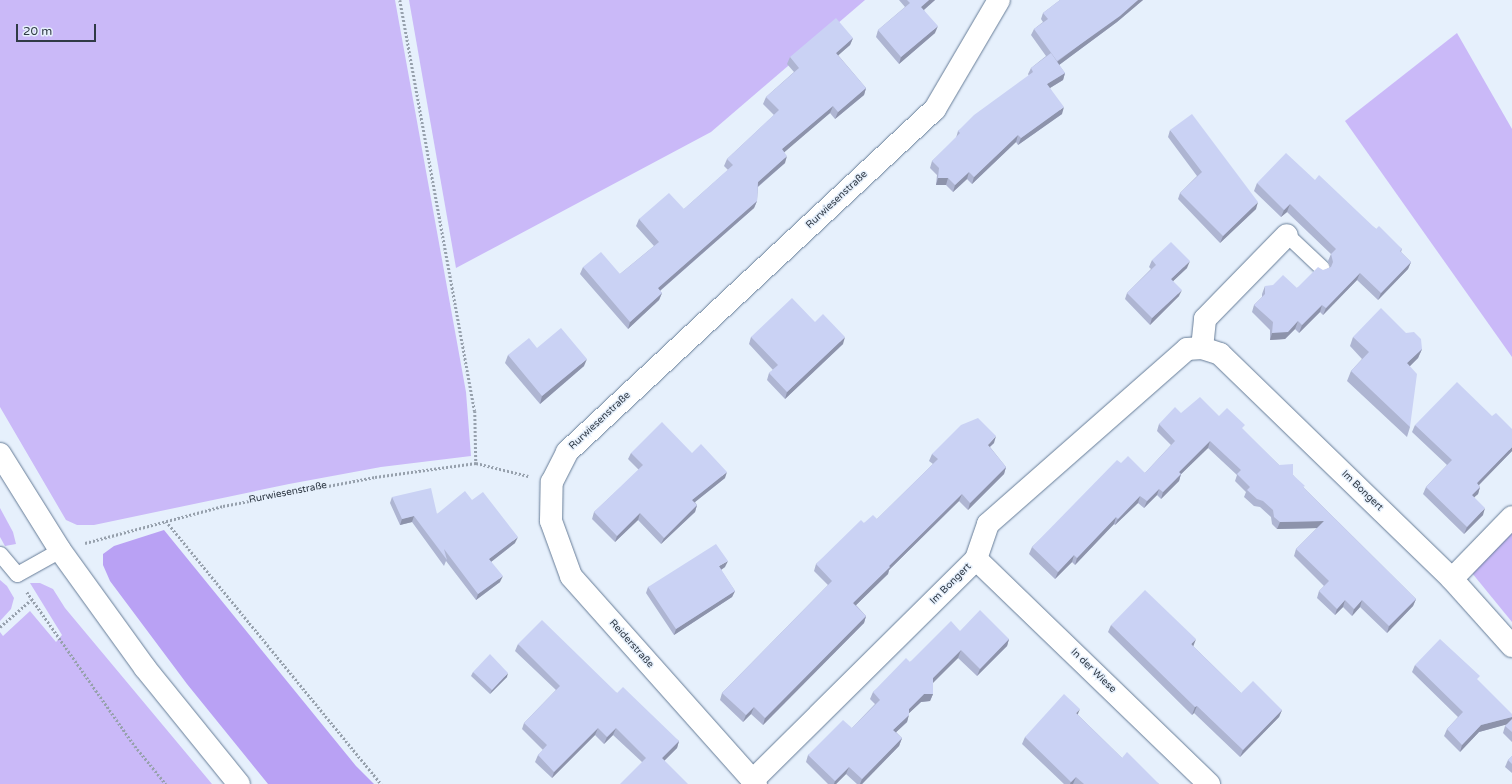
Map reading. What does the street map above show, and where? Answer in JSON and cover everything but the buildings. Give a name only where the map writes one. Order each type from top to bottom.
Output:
[{"type":"street","name":"Rurwiesenstraße","points":[[552,482],[567,452],[935,108],[999,0]]},
{"type":"street","points":[[1202,348],[1205,319],[1287,235]]},
{"type":"street","name":"Im Bongert","points":[[754,782],[976,559],[988,524],[1187,349],[1202,348],[1220,354],[1452,579],[1512,646]]},
{"type":"street","points":[[0,454],[60,550],[145,668],[239,784]]},
{"type":"street","name":"Reiderstraße","points":[[552,482],[552,521],[571,576],[754,782]]},
{"type":"street","points":[[1452,579],[1512,517]]},
{"type":"street","name":"In der Wiese","points":[[976,559],[1209,784]]},
{"type":"lane","points":[[1287,235],[1322,268]]},
{"type":"lane","points":[[0,554],[17,574],[60,550]]},
{"type":"path","points":[[400,0],[475,411],[476,463]]},
{"type":"path","name":"Rurwiesenstraße","points":[[60,550],[223,506],[368,478],[476,463],[552,482]]},
{"type":"path","points":[[166,521],[382,784]]},
{"type":"path","points":[[0,627],[31,600],[135,746],[166,784]]},
{"type":"shaded area","points":[[0,0],[395,0],[466,392],[471,456],[381,467],[289,484],[94,525],[77,525],[66,520],[0,407]]},
{"type":"shaded area","points":[[409,0],[865,0],[711,132],[456,268]]},
{"type":"shaded area","points":[[1457,33],[1512,129],[1512,357],[1345,121]]},
{"type":"shaded area","points":[[0,508],[13,532],[16,544],[5,546],[0,537]]},
{"type":"shaded area","points":[[164,530],[356,766],[374,784],[268,784],[187,684],[110,581],[103,565],[103,554],[114,546]]},
{"type":"shaded area","points":[[1512,533],[1512,622],[1472,573]]},
{"type":"shaded area","points":[[0,580],[7,586],[14,598],[11,609],[0,621]]},
{"type":"shaded area","points":[[30,583],[40,583],[53,589],[65,608],[212,784],[0,784],[0,632],[3,636],[30,611],[56,642],[62,635]]}]
